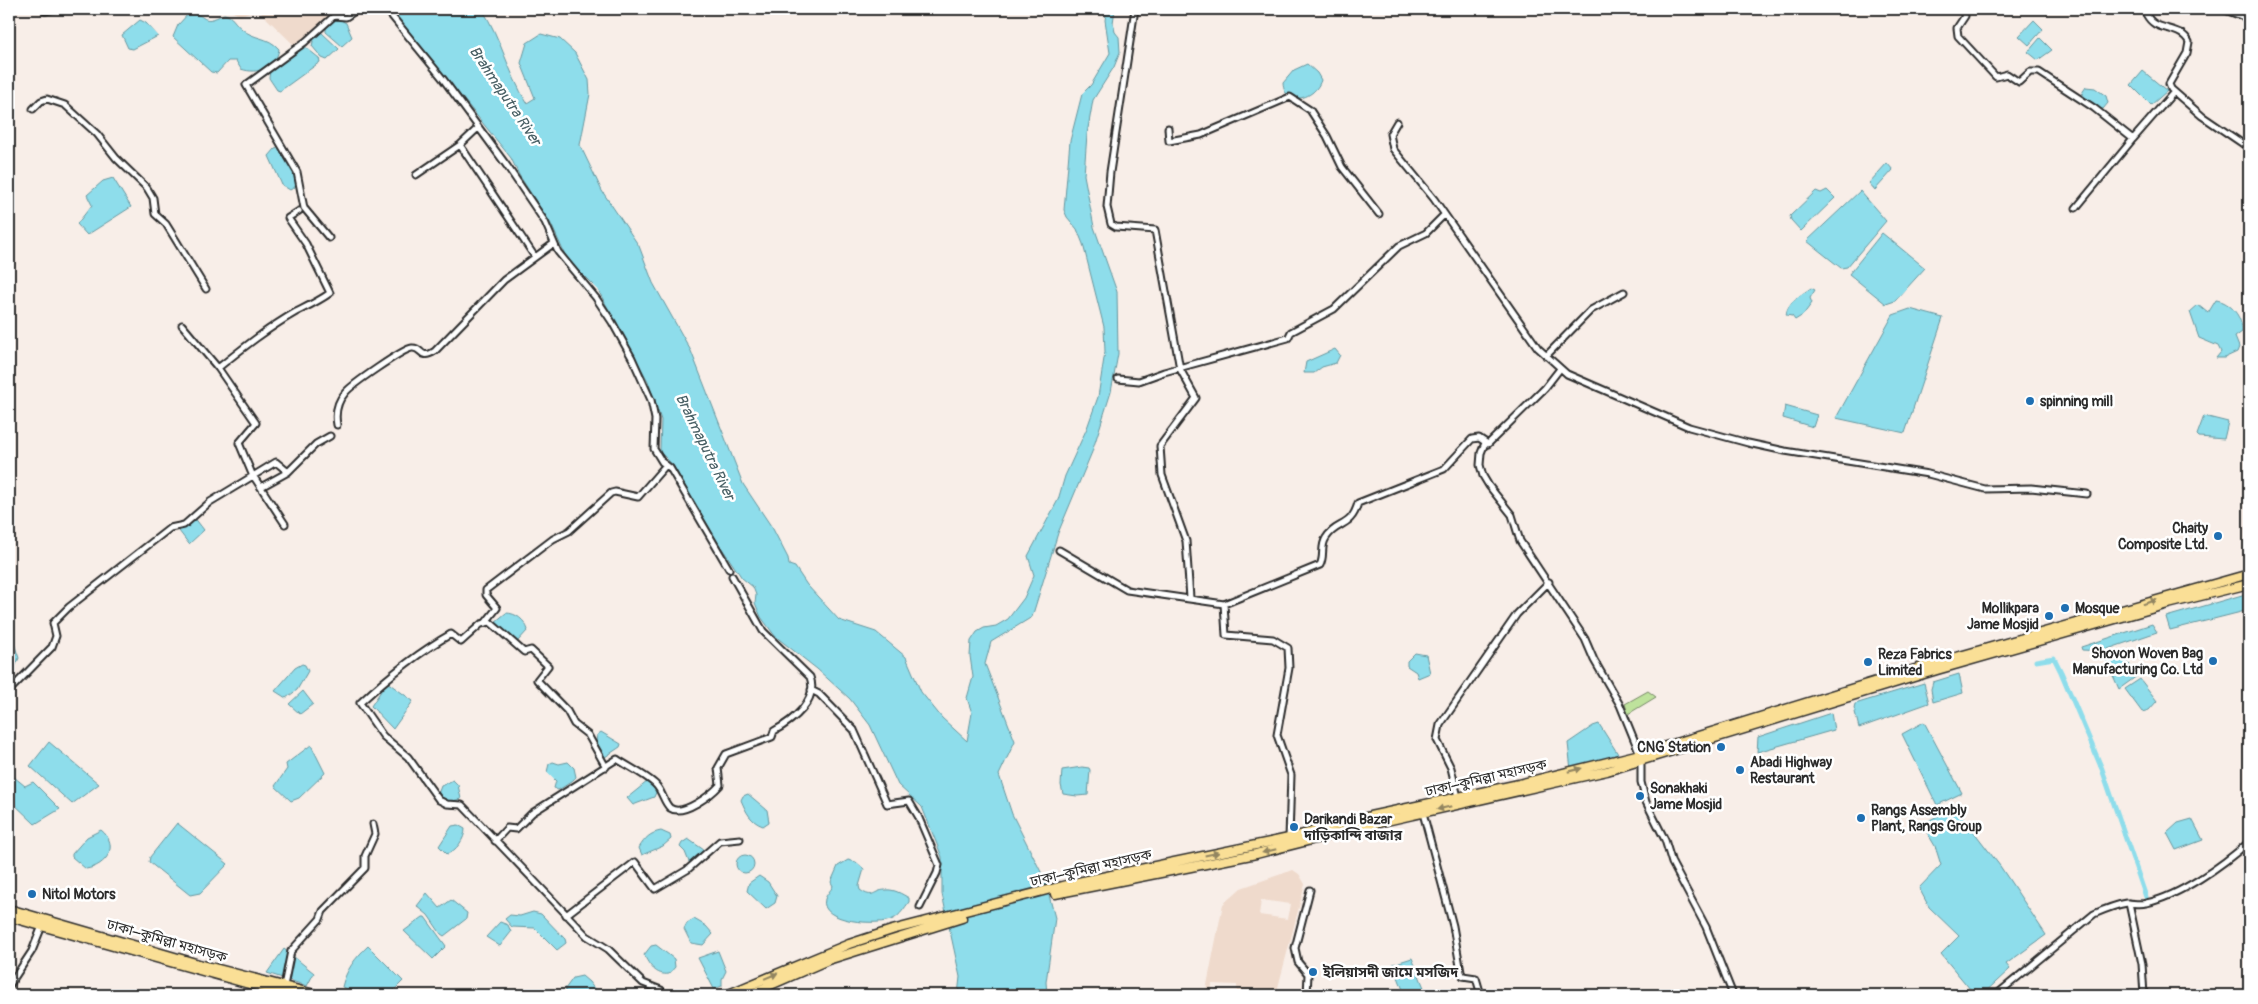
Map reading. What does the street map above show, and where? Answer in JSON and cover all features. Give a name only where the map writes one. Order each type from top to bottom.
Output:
[{"type":"highway","name":"ঢাকা–কুমিল্লা মহাসড়ক","points":[[1079,884],[1256,854],[1607,771],[1641,757],[1934,663],[2249,574]]},
{"type":"highway","name":"ঢাকা–কুমিল্লা মহাসড়ক","points":[[726,995],[849,944],[1079,884],[1288,838],[1370,816],[1641,757],[2168,604],[2249,584]]},
{"type":"highway","name":"ঢাকা–কুমিল্লা মহাসড়ক","points":[[9,909],[199,964],[284,992]]},
{"type":"highway","name":"ঢাকা–কুমিল্লা মহাসড়ক","points":[[9,917],[284,992],[318,995]]},
{"type":"highway","name":"ঢাকা–কুমিল্লা মহাসড়ক","points":[[748,995],[828,960],[926,924]]},
{"type":"street","points":[[45,11],[55,9]]},
{"type":"street","points":[[329,238],[304,208],[298,172],[246,85],[305,42],[334,16],[346,18],[358,9]]},
{"type":"street","points":[[386,9],[443,79],[540,215],[553,244],[571,270],[596,298],[632,358],[650,400],[655,419],[654,450],[680,483],[730,569]]},
{"type":"street","points":[[1135,9],[1110,172],[1107,207],[1111,224],[1116,228],[1155,230],[1180,369],[1196,398],[1160,446],[1162,475],[1186,541],[1190,598]]},
{"type":"street","points":[[1961,9],[1965,16],[1957,28],[1958,36],[1996,77],[2008,74],[2019,82],[2030,72],[2039,72],[2094,108],[2133,139]]},
{"type":"street","points":[[2143,9],[2150,21],[2183,34],[2188,42],[2187,53],[2169,84],[2174,92],[2202,116],[2249,148]]},
{"type":"street","points":[[2223,9],[2249,19]]},
{"type":"street","points":[[2076,208],[2174,92]]},
{"type":"street","points":[[1168,128],[1169,141],[1201,135],[1290,97],[1310,110],[1327,136],[1342,167],[1379,214]]},
{"type":"street","points":[[33,109],[41,101],[47,99],[65,105],[97,134],[116,158],[147,188],[153,198],[155,214],[166,224],[206,289]]},
{"type":"street","points":[[1398,122],[1390,134],[1393,149],[1423,184],[1546,356],[1560,370],[1581,382],[1689,427],[1748,444],[1785,452],[1928,474],[1984,488],[2031,488],[2087,494]]},
{"type":"street","points":[[416,175],[460,145],[478,128]]},
{"type":"street","points":[[460,145],[535,257]]},
{"type":"street","points":[[218,368],[251,341],[297,312],[316,304],[330,293],[306,244],[288,218],[298,212]]},
{"type":"street","points":[[1118,379],[1134,382],[1288,338],[1291,332],[1334,309],[1399,246],[1426,233],[1444,214]]},
{"type":"street","points":[[337,425],[337,409],[345,392],[389,358],[410,348],[416,348],[428,356],[504,280],[553,244]]},
{"type":"street","points":[[1546,356],[1591,310],[1600,303],[1624,292]]},
{"type":"street","points":[[182,325],[218,368],[256,422],[239,444],[252,474],[285,524]]},
{"type":"street","points":[[1560,370],[1545,388],[1491,442],[1485,444],[1481,453],[1480,465],[1489,486],[1512,514],[1520,541],[1549,582],[1571,621],[1585,639],[1594,660],[1620,705],[1641,757],[1640,782],[1646,802],[1665,840],[1672,862],[1706,927],[1733,995]]},
{"type":"street","points":[[261,488],[288,472],[316,444],[330,436]]},
{"type":"street","points":[[1059,550],[1127,590],[1224,604],[1320,565],[1323,560],[1322,545],[1326,538],[1352,518],[1357,511],[1358,503],[1444,469],[1472,439],[1479,438],[1485,444]]},
{"type":"street","points":[[9,691],[52,647],[56,636],[54,623],[69,607],[170,528],[184,525],[210,502],[252,474],[276,462],[288,472]]},
{"type":"street","points":[[665,995],[661,990],[643,984],[615,955],[587,936],[462,805],[447,804],[439,800],[408,757],[384,736],[360,703],[392,673],[424,650],[451,634],[461,642],[486,622],[497,608],[486,594],[486,590],[553,539],[568,530],[611,493],[615,492],[638,497],[666,465]]},
{"type":"street","points":[[495,841],[507,828],[516,829],[532,813],[617,759],[656,785],[669,807],[675,809],[697,804],[711,796],[720,785],[718,768],[726,754],[772,737],[774,731],[792,722],[809,699],[812,690],[810,677],[763,631],[732,576]]},
{"type":"street","points":[[1458,797],[1451,768],[1437,740],[1440,725],[1517,614],[1549,582]]},
{"type":"street","points":[[1224,604],[1226,635],[1273,639],[1288,648],[1289,668],[1277,735],[1291,775],[1288,838]]},
{"type":"street","points":[[486,622],[490,622],[524,652],[531,650],[548,666],[537,680],[567,710],[574,724],[588,735],[606,767]]},
{"type":"street","points":[[812,690],[819,694],[854,730],[887,804],[909,801],[918,816],[938,866],[920,907]]},
{"type":"street","points":[[1423,813],[1453,926],[1461,972],[1463,976],[1476,978],[1481,995]]},
{"type":"street","points":[[284,992],[291,951],[320,919],[323,911],[365,868],[365,856],[375,834],[373,824]]},
{"type":"street","points":[[566,915],[634,862],[649,884],[655,889],[687,870],[720,841],[740,839]]},
{"type":"street","points":[[1996,995],[2094,914],[2111,906],[2129,903],[2145,904],[2173,894],[2233,856],[2249,842]]},
{"type":"street","points":[[1307,995],[1308,974],[1298,962],[1295,948],[1310,890]]},
{"type":"street","points":[[2129,903],[2141,957],[2144,995]]},
{"type":"street","points":[[9,986],[32,951],[42,926]]},
{"type":"shaded area","points":[[228,9],[257,9],[240,16]]},
{"type":"shaded area","points":[[257,9],[340,9],[300,45],[295,46]]},
{"type":"shaded area","points":[[1293,870],[1299,874],[1305,884],[1276,995],[1237,995],[1237,985],[1212,984],[1211,995],[1205,995],[1223,904],[1241,888]],"holes":[[[1261,900],[1291,904],[1288,919],[1259,915]]]},
{"type":"green space","points":[[1648,691],[1656,697],[1628,714],[1625,704]]},
{"type":"water","name":"Brahmaputra River","points":[[399,9],[482,9],[489,20],[520,92],[527,103],[535,98],[521,63],[527,43],[541,34],[560,39],[575,53],[589,80],[590,94],[580,145],[602,191],[639,246],[653,283],[691,351],[743,484],[773,529],[788,558],[789,565],[795,567],[807,585],[839,620],[876,632],[906,657],[921,692],[942,718],[967,741],[972,713],[967,698],[973,677],[970,656],[971,641],[977,632],[984,628],[996,626],[1008,619],[1024,598],[1034,575],[1028,556],[1058,500],[1065,476],[1087,428],[1098,397],[1105,352],[1104,327],[1083,244],[1077,229],[1064,210],[1070,141],[1082,94],[1091,85],[1110,53],[1105,20],[1107,9],[1115,9],[1113,23],[1115,32],[1119,37],[1120,52],[1114,67],[1093,100],[1087,134],[1084,175],[1094,227],[1117,292],[1118,354],[1111,392],[1092,452],[1058,533],[1032,617],[991,642],[985,664],[1015,741],[999,775],[1012,814],[1045,880],[1055,918],[1046,982],[1047,995],[958,995],[960,977],[942,894],[942,857],[922,807],[898,785],[870,725],[850,699],[817,669],[775,636],[761,617],[755,603],[756,595],[753,587],[742,578],[717,541],[673,465],[660,452],[661,420],[648,381],[598,290],[567,259],[551,224],[519,175],[511,158],[397,17]]},
{"type":"water","points":[[189,13],[207,19],[216,18],[224,14],[227,15],[251,35],[275,45],[279,49],[277,56],[270,65],[260,70],[247,71],[241,69],[236,61],[228,61],[217,73],[211,72],[173,37],[178,25]]},
{"type":"water","points":[[337,18],[346,23],[352,37],[342,46],[326,32],[326,26]]},
{"type":"water","points":[[140,20],[146,23],[158,36],[133,49],[128,48],[122,35]]},
{"type":"water","points":[[2034,20],[2043,29],[2029,45],[2019,36]]},
{"type":"water","points":[[321,32],[339,49],[327,60],[322,58],[312,46],[314,37]]},
{"type":"water","points":[[2040,38],[2052,50],[2038,60],[2028,52]]},
{"type":"water","points":[[304,46],[319,58],[320,62],[280,91],[277,90],[269,78],[270,71]]},
{"type":"water","points":[[1307,64],[1317,73],[1321,80],[1318,87],[1307,96],[1294,98],[1285,91],[1283,83],[1294,70]]},
{"type":"water","points":[[2143,71],[2167,91],[2151,105],[2131,85]]},
{"type":"water","points":[[2086,87],[2095,88],[2106,96],[2108,103],[2103,109],[2088,101],[2084,96],[2082,93]]},
{"type":"water","points":[[279,148],[282,150],[297,178],[295,187],[290,190],[282,185],[269,156],[275,149]]},
{"type":"water","points":[[1887,163],[1893,170],[1875,190],[1869,183]]},
{"type":"water","points":[[113,178],[131,207],[87,235],[77,224],[92,205],[87,195],[103,181]]},
{"type":"water","points":[[1827,190],[1835,198],[1801,231],[1791,220],[1790,216],[1816,191],[1821,193]]},
{"type":"water","points":[[1860,191],[1886,221],[1847,267],[1841,268],[1807,241]]},
{"type":"water","points":[[1882,233],[1925,268],[1895,301],[1886,304],[1849,274]]},
{"type":"water","points":[[1811,288],[1815,290],[1810,298],[1812,303],[1803,315],[1795,320],[1792,316],[1786,315],[1789,306]]},
{"type":"water","points":[[2216,300],[2231,307],[2238,316],[2242,327],[2242,332],[2235,337],[2239,347],[2237,352],[2224,358],[2216,358],[2221,352],[2218,346],[2199,338],[2190,312],[2198,305],[2208,313]]},
{"type":"water","points":[[1910,309],[1943,318],[1905,433],[1836,418],[1893,315]]},
{"type":"water","points":[[1335,349],[1340,355],[1336,363],[1322,367],[1314,373],[1304,373],[1306,362]]},
{"type":"water","points":[[1785,406],[1817,415],[1813,427],[1783,418]]},
{"type":"water","points":[[2204,416],[2228,422],[2224,439],[2199,437],[2197,435]]},
{"type":"water","points":[[194,517],[204,530],[189,544],[179,531]]},
{"type":"water","points":[[2249,593],[2249,610],[2170,630],[2166,617]]},
{"type":"water","points":[[506,613],[520,618],[528,630],[517,642],[495,622]]},
{"type":"water","points":[[2152,624],[2157,632],[2102,651],[2082,650],[2081,647]]},
{"type":"water","points":[[9,629],[19,658],[9,681]]},
{"type":"water","points":[[2120,651],[2137,676],[2119,689],[2106,660]]},
{"type":"water","points":[[1415,653],[1426,655],[1430,673],[1418,678],[1416,672],[1407,666],[1407,661]]},
{"type":"water","points":[[302,664],[305,665],[308,671],[297,690],[286,698],[275,691],[295,668]]},
{"type":"water","points":[[1959,674],[1963,693],[1933,702],[1931,689],[1933,682]]},
{"type":"water","points":[[2140,679],[2157,701],[2149,710],[2142,712],[2125,689]]},
{"type":"water","points":[[387,682],[413,701],[393,729],[371,706]]},
{"type":"water","points":[[1924,683],[1929,703],[1859,728],[1854,708],[1855,704]]},
{"type":"water","points":[[303,691],[313,704],[300,714],[289,704]]},
{"type":"water","points":[[1831,713],[1834,730],[1757,752],[1758,737]]},
{"type":"water","points":[[1924,722],[1962,793],[1937,805],[1902,734]]},
{"type":"water","points":[[1599,724],[1618,754],[1571,770],[1568,743]]},
{"type":"water","points":[[601,732],[621,744],[620,747],[605,757],[596,741],[597,735]]},
{"type":"water","points":[[49,742],[99,784],[72,804],[30,766]]},
{"type":"water","points":[[311,745],[325,773],[299,798],[291,801],[275,786],[287,769],[286,764]]},
{"type":"water","points":[[553,762],[559,764],[568,762],[574,768],[576,777],[558,790],[554,788],[556,781],[547,772],[549,764]]},
{"type":"water","points":[[1082,767],[1089,768],[1090,770],[1088,795],[1063,794],[1061,785],[1062,770]]},
{"type":"water","points":[[14,777],[25,786],[33,782],[60,809],[35,824],[9,799],[9,784]]},
{"type":"water","points":[[453,780],[458,785],[461,799],[448,802],[438,794],[441,786]]},
{"type":"water","points":[[648,781],[657,790],[654,797],[633,805],[627,798]]},
{"type":"water","points":[[748,794],[767,810],[769,822],[763,826],[752,819],[741,800],[743,796]]},
{"type":"water","points":[[1955,807],[2000,866],[2046,935],[2006,964],[2010,969],[1982,995],[1975,995],[1941,954],[1959,936],[1929,907],[1919,888],[1941,865],[1935,846],[1922,824]]},
{"type":"water","points":[[2192,819],[2203,840],[2176,850],[2167,833],[2178,823]]},
{"type":"water","points":[[177,823],[228,864],[200,893],[190,895],[149,862],[150,857]]},
{"type":"water","points":[[458,825],[465,829],[462,841],[447,854],[439,846],[452,826]]},
{"type":"water","points":[[101,830],[110,842],[108,854],[100,864],[86,869],[72,857],[72,854],[87,837]]},
{"type":"water","points":[[661,831],[670,835],[671,839],[663,846],[642,855],[639,848],[643,841],[648,836]]},
{"type":"water","points":[[688,839],[704,850],[703,855],[693,863],[689,862],[685,852],[680,847]]},
{"type":"water","points":[[745,855],[753,860],[754,864],[749,872],[745,873],[737,868],[736,864],[741,856]]},
{"type":"water","points":[[848,860],[856,862],[864,869],[859,886],[860,890],[871,894],[882,890],[889,890],[909,898],[909,902],[898,916],[886,921],[852,921],[840,918],[825,907],[825,899],[833,886],[831,882],[838,866]]},
{"type":"water","points":[[759,876],[768,882],[777,896],[775,903],[766,909],[747,891],[749,883]]},
{"type":"water","points":[[427,893],[440,908],[451,900],[467,913],[466,919],[444,936],[441,934],[428,915],[417,906]]},
{"type":"water","points":[[533,912],[541,914],[565,939],[566,943],[557,950],[535,928],[512,927],[505,919],[510,915],[520,916]]},
{"type":"water","points":[[425,917],[446,946],[433,959],[404,931]]},
{"type":"water","points":[[694,919],[706,926],[713,934],[703,945],[691,943],[684,929],[687,923]]},
{"type":"water","points":[[500,922],[508,925],[511,932],[500,946],[486,937]]},
{"type":"water","points":[[656,945],[674,959],[675,967],[669,974],[657,972],[644,955],[651,946]]},
{"type":"water","points":[[368,946],[403,981],[389,995],[365,995],[342,987],[352,965]]},
{"type":"water","points":[[284,949],[314,973],[307,986],[267,973]]},
{"type":"water","points":[[718,951],[726,971],[722,979],[722,986],[714,989],[698,958]]},
{"type":"water","points":[[1412,958],[1427,995],[1405,995],[1393,964]]},
{"type":"water","points":[[582,976],[599,995],[566,995],[565,989],[573,978]]},
{"type":"waterway","points":[[2036,661],[2054,658],[2061,672],[2102,769],[2146,897]]},
{"type":"place","name":"spinning mill","points":[[2030,401]]},
{"type":"place","name":"Chaity Composite Ltd.","points":[[2218,536]]},
{"type":"place","name":"Mosque","points":[[2065,608]]},
{"type":"place","name":"Mollikpara Jame Mosjid","points":[[2049,616]]},
{"type":"place","name":"Shovon Woven Bag Manufacturing Co. Ltd","points":[[2213,661]]},
{"type":"place","name":"Reza Fabrics Limited","points":[[1868,662]]},
{"type":"place","name":"CNG Station","points":[[1721,747]]},
{"type":"place","name":"Abadi Highway Restaurant","points":[[1740,770]]},
{"type":"place","name":"Sonakhaki Jame Mosjid","points":[[1640,796]]},
{"type":"place","name":"Rangs Assembly Plant, Rangs Group","points":[[1861,818]]},
{"type":"place","name":"Darikandi Bazar দাড়িকান্দি বাজার","points":[[1294,827]]},
{"type":"place","name":"Nitol Motors","points":[[32,894]]},
{"type":"place","name":"ইলিয়াসদী জামে মসজিদ","points":[[1313,972]]}]
